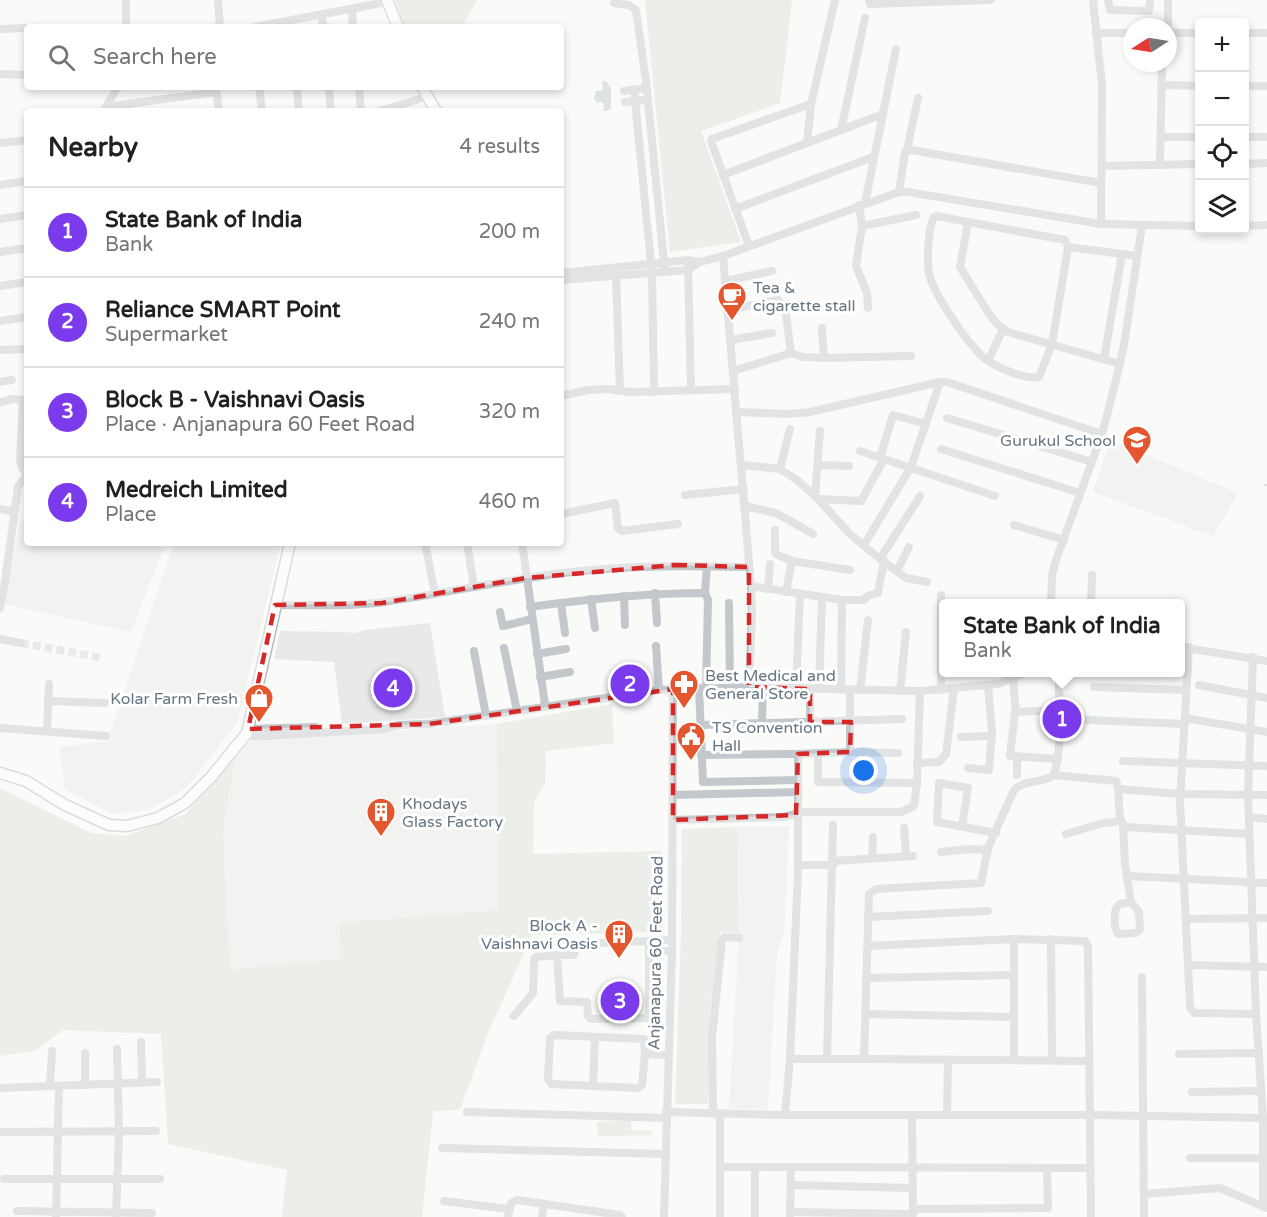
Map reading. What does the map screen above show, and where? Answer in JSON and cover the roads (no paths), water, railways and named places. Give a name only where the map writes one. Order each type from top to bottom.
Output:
[{"type":"main road","points":[[383,1],[390,24]]},
{"type":"main road","points":[[383,1],[396,24]]},
{"type":"main road","points":[[424,92],[433,108]]},
{"type":"main road","points":[[0,773],[26,781],[65,805],[109,825],[127,826],[158,818],[185,803],[211,777],[246,733],[289,546]]},
{"type":"street","points":[[126,0],[126,24]]},
{"type":"street","points":[[218,0],[220,24]]},
{"type":"street","points":[[807,142],[811,104],[835,0]]},
{"type":"street","points":[[869,0],[870,4],[991,0]]},
{"type":"street","points":[[1092,0],[1102,85],[1101,224]]},
{"type":"street","points":[[1108,0],[1109,10],[1149,11],[1150,0]]},
{"type":"street","points":[[1168,0],[1168,33],[1195,33]]},
{"type":"street","points":[[292,23],[383,1]]},
{"type":"street","points":[[617,3],[629,5],[636,10],[665,268]]},
{"type":"street","points":[[352,9],[353,24]]},
{"type":"street","points":[[322,14],[323,24]]},
{"type":"street","points":[[841,130],[865,18]]},
{"type":"street","points":[[0,28],[24,28]]},
{"type":"street","points":[[1096,33],[1123,33]]},
{"type":"street","points":[[1249,33],[1267,33]]},
{"type":"street","points":[[868,308],[867,293],[856,266],[862,226],[862,204],[896,50]]},
{"type":"street","points":[[1160,165],[1162,72]]},
{"type":"street","points":[[0,74],[24,75]]},
{"type":"street","points":[[1162,85],[1195,86]]},
{"type":"street","points":[[1249,86],[1267,86]]},
{"type":"street","points":[[624,92],[646,88]]},
{"type":"street","points":[[106,108],[116,90]]},
{"type":"street","points":[[111,108],[210,90]]},
{"type":"street","points":[[216,90],[219,108]]},
{"type":"street","points":[[260,90],[262,108]]},
{"type":"street","points":[[297,90],[299,108]]},
{"type":"street","points":[[328,90],[331,108]]},
{"type":"street","points":[[359,90],[361,108]]},
{"type":"street","points":[[634,90],[651,270],[654,392]]},
{"type":"street","points":[[387,108],[424,92]]},
{"type":"street","points":[[899,192],[905,152],[918,98]]},
{"type":"street","points":[[625,102],[647,100]]},
{"type":"street","points":[[749,246],[711,143],[712,139],[811,104]]},
{"type":"street","points":[[723,175],[883,114]]},
{"type":"street","points":[[1161,137],[1195,137]]},
{"type":"street","points":[[1249,137],[1267,137]]},
{"type":"street","points":[[0,143],[24,140]]},
{"type":"street","points":[[907,150],[1101,183]]},
{"type":"street","points":[[735,208],[873,158]]},
{"type":"street","points":[[1249,164],[1267,163]]},
{"type":"street","points":[[1101,166],[1195,164]]},
{"type":"street","points":[[0,185],[24,181]]},
{"type":"street","points":[[564,280],[616,276],[688,265],[723,256],[899,192],[1101,224],[1195,226]]},
{"type":"street","points":[[0,219],[24,215]]},
{"type":"street","points":[[862,226],[916,215]]},
{"type":"street","points":[[934,217],[968,222],[1065,240],[1068,246],[1052,344],[1042,373],[1036,378],[1011,372],[988,361],[964,335],[935,289],[928,270],[931,227],[934,217]]},
{"type":"street","points":[[968,222],[960,267],[988,312],[1003,328],[1008,332],[1120,364]]},
{"type":"street","points":[[1249,226],[1267,225]]},
{"type":"street","points":[[1051,599],[1052,575],[1092,462],[1120,364],[1142,226]]},
{"type":"street","points":[[1068,246],[1137,256]]},
{"type":"street","points":[[0,252],[24,248]]},
{"type":"street","points":[[1104,359],[1122,254]]},
{"type":"street","points":[[723,256],[751,586],[749,687]]},
{"type":"street","points":[[688,265],[691,390]]},
{"type":"street","points":[[564,273],[651,270]]},
{"type":"street","points":[[725,281],[772,271]]},
{"type":"street","points":[[616,276],[620,391]]},
{"type":"street","points":[[0,286],[24,282]]},
{"type":"street","points":[[727,310],[778,300],[782,302],[785,306],[791,353]]},
{"type":"street","points":[[0,321],[24,317]]},
{"type":"street","points":[[822,328],[824,358]]},
{"type":"street","points":[[988,361],[1003,328]]},
{"type":"street","points":[[730,340],[772,333]]},
{"type":"street","points":[[0,350],[24,348]]},
{"type":"street","points":[[733,372],[791,353],[802,357],[824,358],[911,356]]},
{"type":"street","points":[[0,382],[12,380]]},
{"type":"street","points":[[738,412],[790,414],[810,412],[940,382],[954,383],[1101,434]]},
{"type":"street","points":[[864,545],[911,467],[940,382]]},
{"type":"street","points":[[564,395],[588,390],[654,392],[735,389]]},
{"type":"street","points":[[0,402],[24,397],[20,460],[24,469]]},
{"type":"street","points":[[817,497],[861,501],[882,458],[892,415],[926,424]]},
{"type":"street","points":[[947,418],[1092,462]]},
{"type":"street","points":[[780,469],[790,429]]},
{"type":"street","points":[[817,497],[820,431]]},
{"type":"street","points":[[941,449],[1080,493]]},
{"type":"street","points":[[860,451],[995,496]]},
{"type":"street","points":[[742,465],[780,469],[817,497],[834,518],[882,560],[906,578],[927,582]]},
{"type":"street","points":[[818,465],[849,466]]},
{"type":"street","points":[[0,608],[18,486],[24,479]]},
{"type":"street","points":[[685,495],[744,489]]},
{"type":"street","points":[[751,586],[842,600],[864,600],[867,596],[878,594],[882,560],[920,496]]},
{"type":"street","points":[[564,513],[615,503],[618,528],[622,531],[678,524]]},
{"type":"street","points":[[745,506],[776,513],[813,534]]},
{"type":"street","points":[[0,508],[14,512]]},
{"type":"street","points":[[1014,525],[1064,540]]},
{"type":"street","points":[[775,530],[776,554],[792,561],[850,570]]},
{"type":"street","points":[[426,546],[435,593]]},
{"type":"street","points":[[467,546],[474,587]]},
{"type":"street","points":[[522,546],[544,705]]},
{"type":"street","points":[[897,571],[909,547]]},
{"type":"street","points":[[786,592],[792,561]]},
{"type":"street","points":[[768,589],[770,564]]},
{"type":"street","points":[[275,605],[382,603],[526,578],[597,570],[675,565],[749,567]]},
{"type":"street","points":[[707,566],[705,593],[708,600],[699,725],[703,782],[798,780]]},
{"type":"street","points":[[1091,599],[1092,575]]},
{"type":"street","points":[[530,607],[655,593],[705,593]]},
{"type":"street","points":[[655,593],[657,623]]},
{"type":"street","points":[[796,688],[800,594]]},
{"type":"street","points":[[940,595],[941,599]]},
{"type":"street","points":[[624,596],[625,626]]},
{"type":"street","points":[[810,722],[822,597]]},
{"type":"street","points":[[591,599],[595,628]]},
{"type":"street","points":[[842,600],[846,690],[851,722],[850,752]]},
{"type":"street","points":[[561,603],[565,633]]},
{"type":"street","points":[[729,603],[730,687]]},
{"type":"street","points":[[500,612],[503,626],[532,619]]},
{"type":"street","points":[[860,690],[868,620]]},
{"type":"street","points":[[900,691],[906,632]]},
{"type":"street","points":[[0,639],[21,643]]},
{"type":"street","points":[[656,646],[659,690]]},
{"type":"street","points":[[1256,1014],[1194,1013],[1190,1007],[1180,794],[1185,721],[1185,647],[1267,661]]},
{"type":"street","points":[[504,648],[517,711]]},
{"type":"street","points":[[537,654],[566,649]]},
{"type":"street","points":[[474,651],[486,716]]},
{"type":"street","points":[[1144,1194],[1220,1188],[1265,1207],[1265,1118],[1256,1014],[1248,795],[1252,657]]},
{"type":"street","points":[[540,676],[570,672]]},
{"type":"street","points":[[941,677],[941,690]]},
{"type":"street","points":[[246,733],[393,723],[398,725],[429,724],[544,705],[659,690],[763,687],[920,691],[988,685],[1017,677]]},
{"type":"street","points":[[1054,775],[1058,759],[1060,710],[1058,677]]},
{"type":"street","points":[[1013,679],[1015,711],[1010,756],[1058,759]]},
{"type":"street","points":[[47,731],[49,684]]},
{"type":"street","points":[[968,768],[989,770],[992,736],[988,685]]},
{"type":"street","points":[[1199,685],[1267,698]]},
{"type":"street","points":[[762,723],[763,687]]},
{"type":"street","points":[[1094,687],[1186,690]]},
{"type":"street","name":"Anjanapura 60 Feet Road","points":[[664,1217],[672,951],[673,689]]},
{"type":"street","points":[[917,763],[939,762],[946,754],[954,689]]},
{"type":"street","points":[[673,820],[783,817],[804,812],[906,810],[916,803],[920,691]]},
{"type":"street","points":[[48,701],[105,703]]},
{"type":"street","points":[[1015,711],[1060,710]]},
{"type":"street","points":[[699,725],[902,720]]},
{"type":"street","points":[[1087,720],[1185,721],[1267,732]]},
{"type":"street","points":[[0,728],[106,736]]},
{"type":"street","points":[[961,737],[992,736]]},
{"type":"street","points":[[818,753],[818,782],[917,783]]},
{"type":"street","points":[[701,754],[898,753]]},
{"type":"street","points":[[786,1115],[798,864],[798,754]]},
{"type":"street","points":[[1017,756],[1017,775]]},
{"type":"street","points":[[1123,761],[1182,765],[1267,766]]},
{"type":"street","points":[[864,1059],[869,894],[872,890],[981,883],[988,850],[1017,786],[1044,781],[1054,775],[1116,781],[1119,789],[1131,902]]},
{"type":"street","points":[[962,827],[968,788],[939,783],[936,820],[962,827],[996,833]]},
{"type":"street","points":[[1119,789],[1180,794],[1267,795]]},
{"type":"street","points":[[673,795],[799,792]]},
{"type":"street","points":[[1249,817],[1267,819]]},
{"type":"street","points":[[1066,834],[1103,823],[1122,823],[1125,827],[1249,834]]},
{"type":"street","points":[[827,1059],[833,825]]},
{"type":"street","points":[[798,864],[910,856],[904,828]]},
{"type":"street","points":[[872,858],[873,837]]},
{"type":"street","points":[[940,852],[988,850]]},
{"type":"street","points":[[1127,876],[1267,883]]},
{"type":"street","points":[[868,917],[988,911]]},
{"type":"street","points":[[1186,919],[1267,918]]},
{"type":"street","points":[[720,1217],[721,1167],[712,1037],[722,940],[739,938]]},
{"type":"street","points":[[1014,939],[1014,1060]]},
{"type":"street","points":[[868,946],[1051,939],[1082,940],[1088,947],[1091,1217]]},
{"type":"street","points":[[1051,939],[1052,1060]]},
{"type":"street","points":[[514,1016],[533,993],[534,959],[536,957],[574,955],[576,944],[671,940]]},
{"type":"street","points":[[557,956],[560,1001],[587,1002],[588,1016],[591,1018],[646,1019],[649,1015],[649,941]]},
{"type":"street","points":[[649,951],[672,951]]},
{"type":"street","points":[[1188,965],[1267,967]]},
{"type":"street","points":[[866,978],[1014,975]]},
{"type":"street","points":[[1142,977],[1144,1217]]},
{"type":"street","points":[[865,1014],[1014,1017]]},
{"type":"street","points":[[593,1086],[595,1036]]},
{"type":"street","points":[[595,1036],[641,1038],[645,1042],[643,1082],[640,1088],[553,1085],[548,1079],[551,1037],[595,1036]]},
{"type":"street","points":[[141,1042],[142,1083]]},
{"type":"street","points":[[116,1214],[119,1131],[117,1049]]},
{"type":"street","points":[[52,1051],[58,1131],[56,1214]]},
{"type":"street","points":[[85,1053],[85,1084]]},
{"type":"street","points":[[1179,1054],[1259,1053]]},
{"type":"street","points":[[645,1054],[668,1055]]},
{"type":"street","points":[[790,1059],[1089,1060]]},
{"type":"street","points":[[947,1115],[948,1061]]},
{"type":"street","points":[[0,1088],[157,1082]]},
{"type":"street","points":[[1192,1092],[1261,1091]]},
{"type":"street","points":[[467,1112],[1265,1118]]},
{"type":"street","points":[[912,1116],[913,1213]]},
{"type":"street","points":[[0,1132],[156,1131]]},
{"type":"street","points":[[442,1148],[665,1154]]},
{"type":"street","points":[[1190,1158],[1265,1158]]},
{"type":"street","points":[[721,1167],[1091,1168]]},
{"type":"street","points":[[755,1167],[755,1217]]},
{"type":"street","points":[[791,1168],[790,1214],[1048,1213],[1047,1169]]},
{"type":"street","points":[[4,1179],[160,1179]]},
{"type":"street","points":[[790,1185],[912,1188]]},
{"type":"street","points":[[444,1201],[509,1213],[511,1203],[517,1200],[622,1217]]},
{"type":"street","points":[[543,1217],[544,1204]]},
{"type":"street","points":[[17,1211],[56,1214],[152,1213]]},
{"type":"tunnel","points":[[21,643],[102,658]]},
{"type":"place","name":"Tea & cigarette stall","points":[[732,322]]},
{"type":"place","name":"Gurukul School","points":[[1137,466]]},
{"type":"place","name":"Reliance SMART Point","points":[[630,684]]},
{"type":"place","name":"Medreich Limited","points":[[393,688]]},
{"type":"place","name":"Best Medical and General Store","points":[[684,710]]},
{"type":"place","name":"State Bank of India","points":[[1062,719]]},
{"type":"place","name":"Kolar Farm Fresh","points":[[259,724]]},
{"type":"place","name":"TS Convention Hall","points":[[691,762]]},
{"type":"place","name":"Khodays Glass Factory","points":[[381,838]]},
{"type":"place","name":"Block A - Vaishnavi Oasis","points":[[619,960]]},
{"type":"place","name":"Block B - Vaishnavi Oasis","points":[[620,1001]]}]
